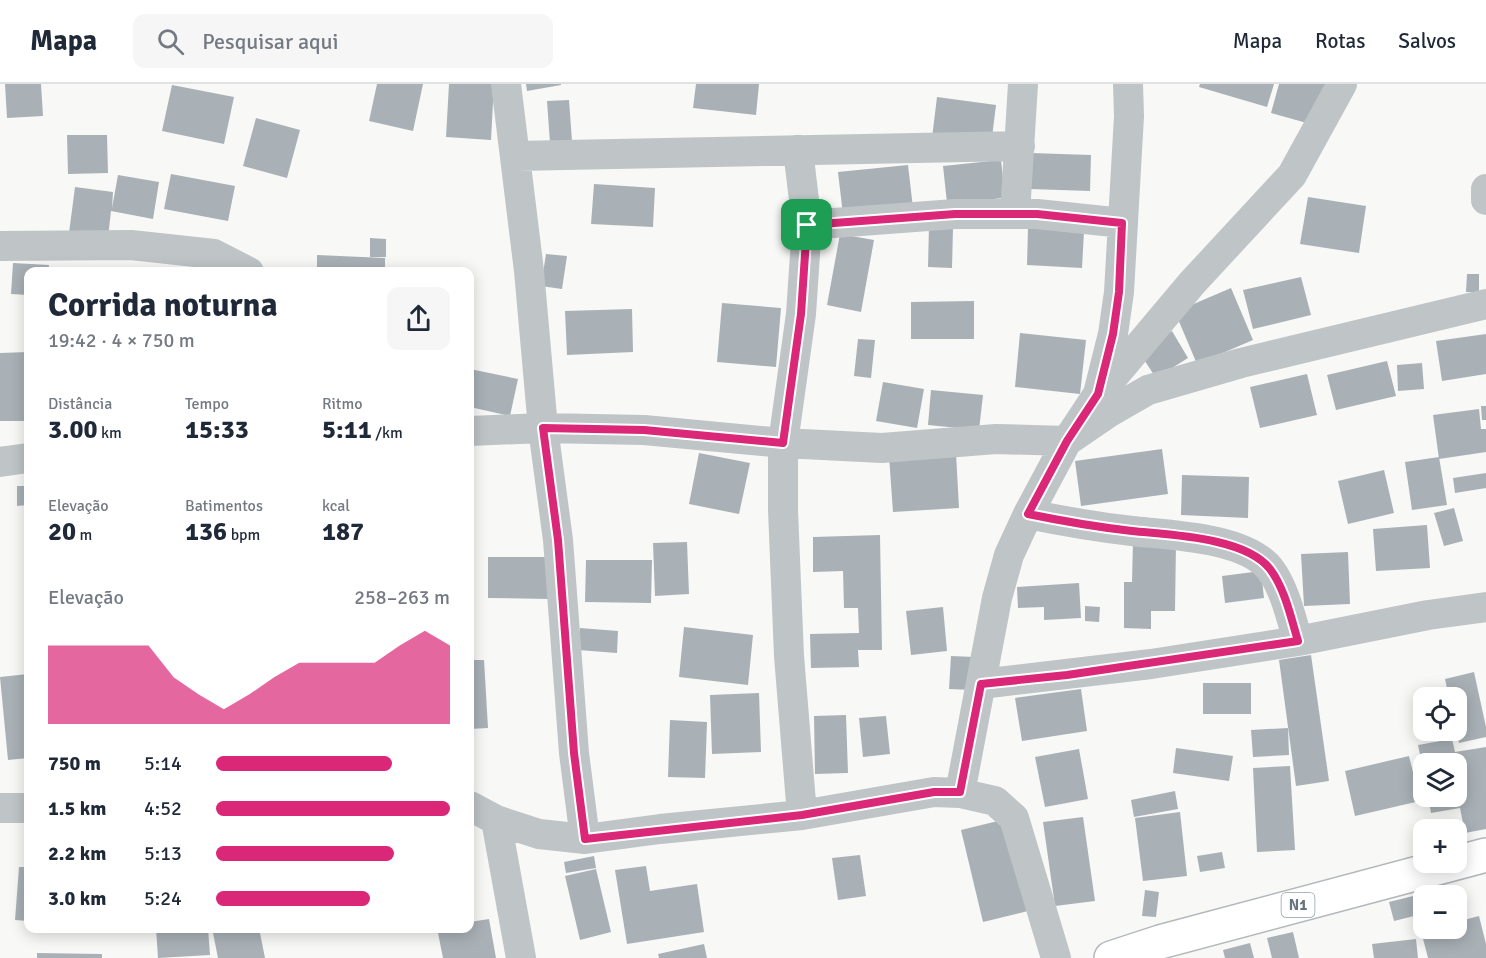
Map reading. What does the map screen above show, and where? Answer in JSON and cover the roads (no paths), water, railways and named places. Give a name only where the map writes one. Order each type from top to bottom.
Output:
[{"type":"main road","name":"N1","points":[[1111,958],[1160,942],[1486,855]]},
{"type":"street","points":[[506,84],[529,272],[543,428],[558,540],[574,753],[585,839]]},
{"type":"street","points":[[1015,214],[1023,84]]},
{"type":"street","points":[[1098,394],[1113,334],[1119,292],[1129,116],[1128,84]]},
{"type":"street","points":[[960,792],[997,598],[1009,555],[1067,441],[1098,394],[1192,283],[1292,175],[1342,84]]},
{"type":"street","points":[[515,156],[1020,146]]},
{"type":"street","points":[[798,150],[807,225],[801,314],[783,443],[783,510],[789,656],[802,815]]},
{"type":"street","points":[[1486,189],[1486,200]]},
{"type":"street","points":[[807,225],[955,214],[1037,214],[1122,223]]},
{"type":"street","points":[[0,246],[130,245],[214,254],[239,267]]},
{"type":"street","points":[[474,431],[543,428],[644,430],[783,443],[882,448],[996,440],[1067,441],[1108,413],[1148,390],[1241,363],[1486,304]]},
{"type":"street","points":[[0,462],[24,459]]},
{"type":"street","points":[[1028,514],[1120,530],[1193,537],[1239,549],[1269,568],[1281,588],[1298,641]]},
{"type":"street","points":[[981,684],[1141,665],[1298,641],[1428,615],[1486,608]]},
{"type":"street","points":[[474,808],[496,820],[539,834],[585,839],[802,815],[934,792],[960,792],[995,801],[1014,818],[1056,958]]},
{"type":"street","points":[[0,808],[24,808]]},
{"type":"street","points":[[496,820],[521,958]]}]
